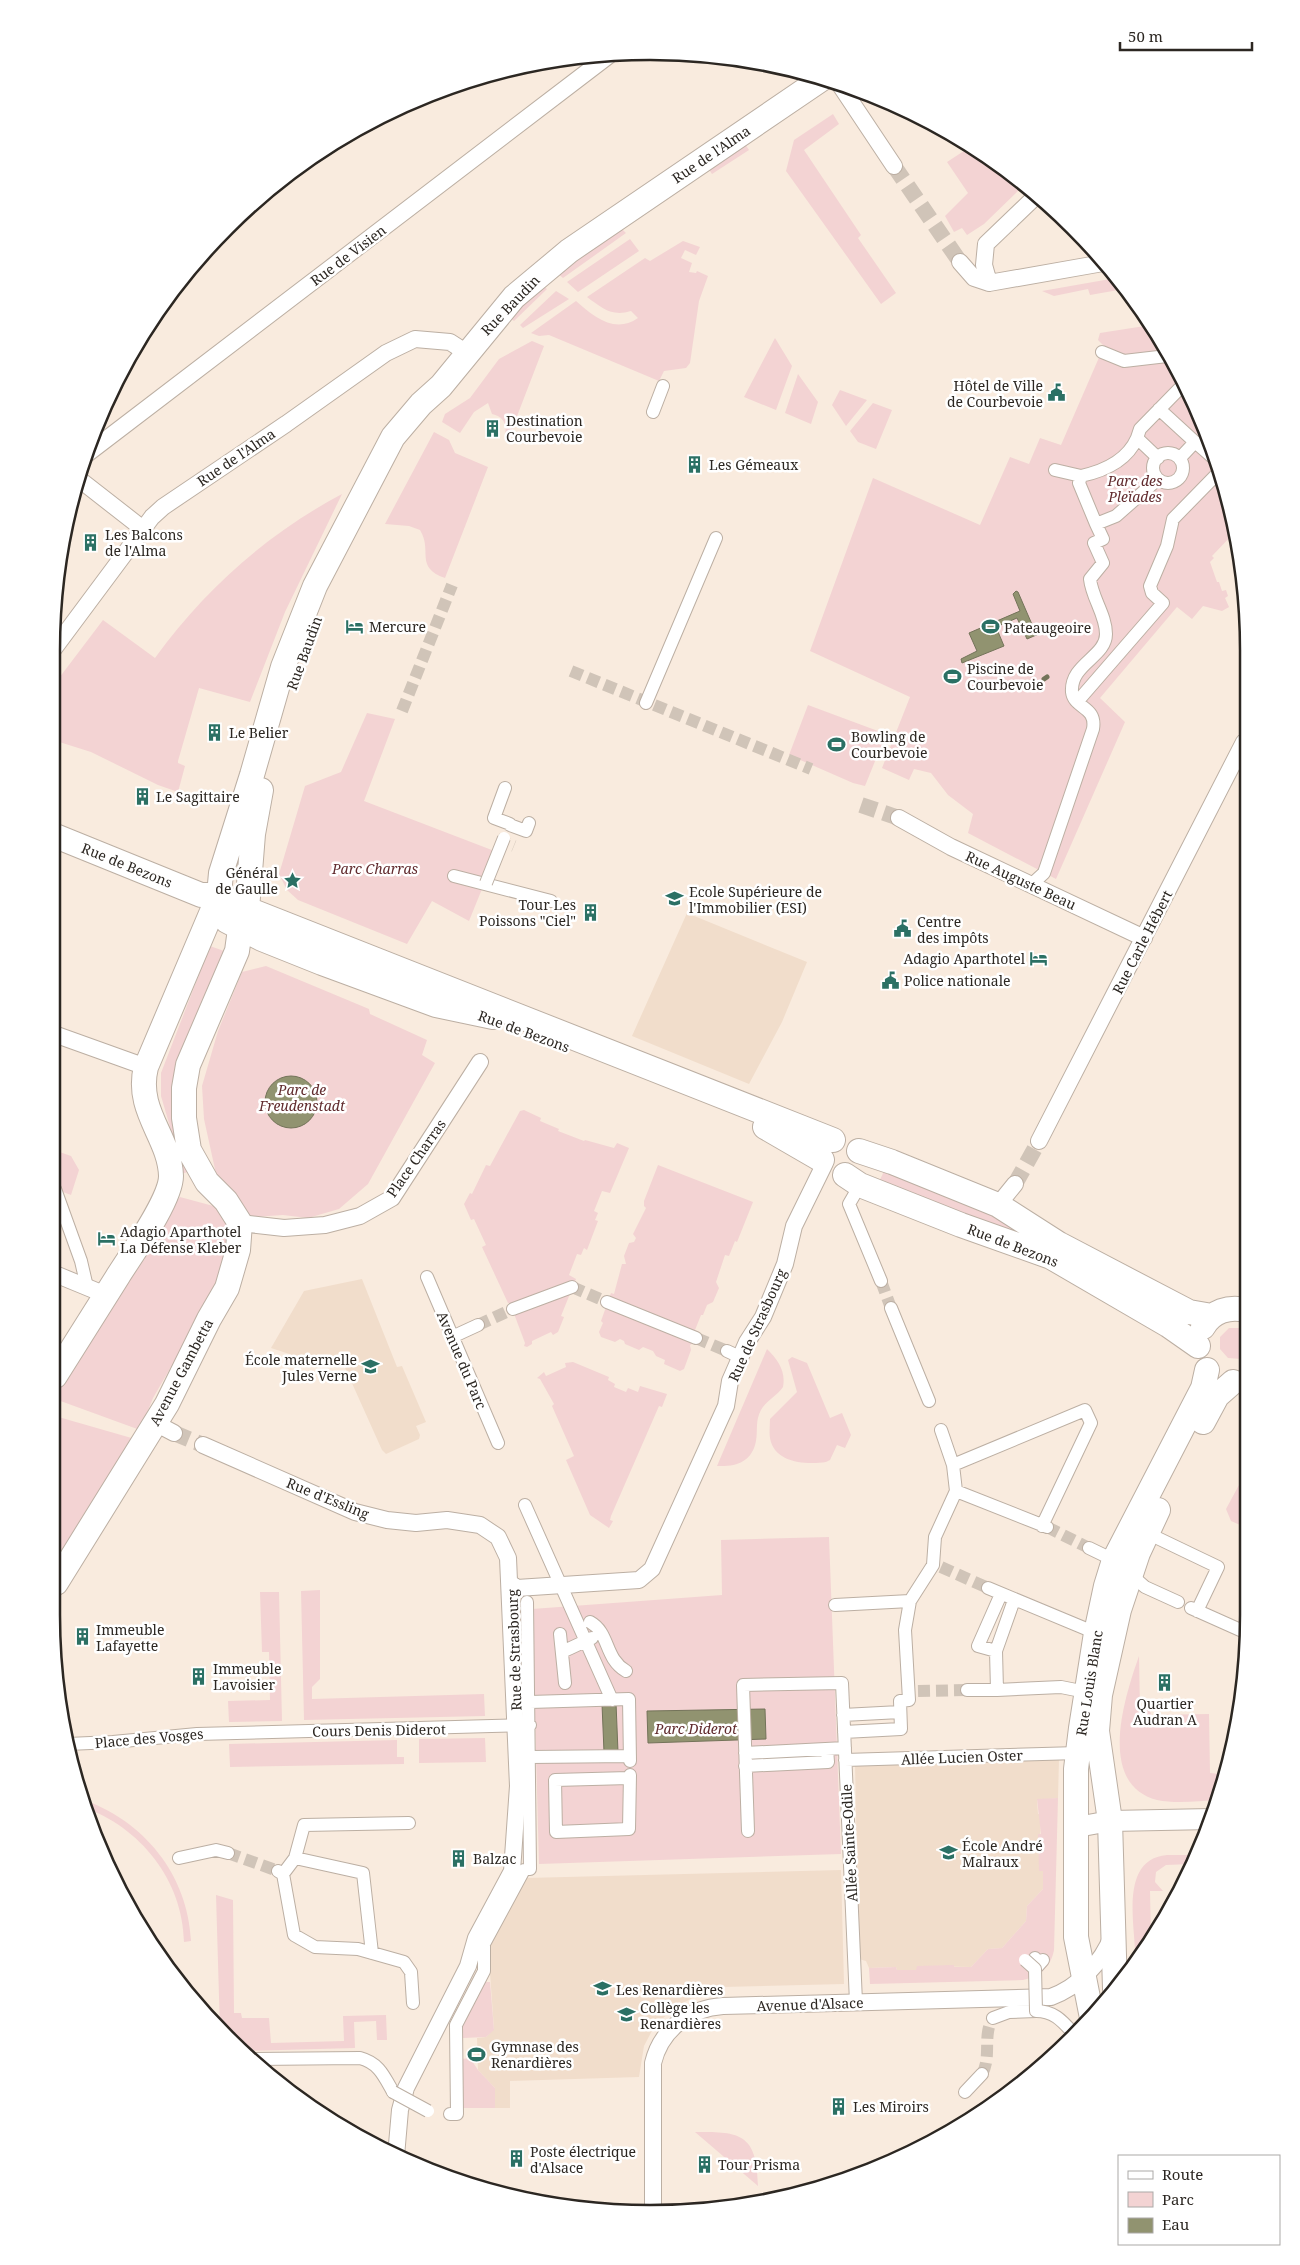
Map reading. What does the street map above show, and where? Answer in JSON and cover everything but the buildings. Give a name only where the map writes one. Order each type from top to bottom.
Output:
[{"type":"main road","name":"Rue de l'Alma","points":[[599,230],[815,84]]},
{"type":"main road","name":"Rue Baudin","points":[[210,901],[221,873],[252,775],[282,666],[315,586],[393,437],[421,404],[441,386],[514,297],[562,256],[599,230]]},
{"type":"main road","name":"Rue Baudin","points":[[244,919],[259,797],[286,704],[316,618],[334,576],[404,443],[414,414]]},
{"type":"main road","name":"Rue de Bezons","points":[[60,838],[210,901],[244,919],[826,1155]]},
{"type":"main road","points":[[60,1366],[96,1291],[138,1245],[169,1188],[170,1165],[145,1100],[142,1082],[146,1067],[210,901]]},
{"type":"main road","points":[[240,1223],[226,1200],[207,1182],[189,1150],[184,1118],[184,1088],[188,1065],[237,951],[244,919]]},
{"type":"main road","points":[[842,1138],[850,1141],[859,1151],[860,1157],[853,1180],[833,1174],[826,1155],[842,1138]]},
{"type":"main road","name":"Rue de Bezons","points":[[859,1151],[892,1162],[998,1205],[1042,1235],[1189,1312],[1212,1316]]},
{"type":"main road","name":"Rue de Bezons","points":[[853,1180],[961,1225],[1051,1257],[1168,1325],[1198,1346]]},
{"type":"main road","points":[[169,1188],[207,1182]]},
{"type":"main road","name":"Avenue Gambetta","points":[[60,1577],[164,1428],[227,1288],[238,1250],[240,1223]]},
{"type":"main road","points":[[1240,1305],[1212,1316],[1200,1335],[1198,1346],[1199,1355],[1207,1370],[1224,1381],[1240,1382]]},
{"type":"main road","name":"Rue Louis Blanc","points":[[1115,1978],[1110,1821],[1097,1731],[1100,1695],[1119,1610],[1123,1567],[1203,1388],[1207,1370]]},
{"type":"main road","name":"Rue Louis Blanc","points":[[1090,2008],[1076,1937],[1078,1753],[1086,1692],[1106,1586],[1123,1567],[1147,1533],[1212,1404],[1223,1390],[1240,1382]]},
{"type":"street","name":"Rue de Visien","points":[[96,447],[599,62]]},
{"type":"street","points":[[845,93],[894,166]]},
{"type":"street","points":[[989,283],[984,259],[986,244],[1032,200]]},
{"type":"street","points":[[960,262],[974,278],[989,283],[1097,264]]},
{"type":"street","name":"Rue de l'Alma","points":[[60,640],[143,528],[163,507],[286,424],[386,353],[415,339],[450,342],[467,353]]},
{"type":"street","points":[[1102,352],[1124,361],[1162,357]]},
{"type":"street","points":[[653,412],[663,386]]},
{"type":"street","points":[[1055,470],[1081,476],[1110,467],[1124,456],[1137,438],[1140,429],[1179,389]]},
{"type":"street","points":[[1159,409],[1205,450]]},
{"type":"street","points":[[1137,438],[1158,458]]},
{"type":"street","points":[[1180,458],[1196,442]]},
{"type":"street","points":[[1171,453],[1180,458],[1183,466],[1180,478],[1169,484],[1158,479],[1153,468],[1158,458],[1164,454],[1171,453]]},
{"type":"street","points":[[1031,885],[1044,873],[1093,730],[1094,720],[1089,711],[1077,702],[1072,693],[1074,676],[1100,649],[1107,636],[1090,585],[1090,579],[1103,562],[1094,543],[1103,539],[1079,483],[1081,476]]},
{"type":"street","points":[[1077,702],[1163,603],[1152,593],[1150,586],[1167,546],[1173,519],[1214,477]]},
{"type":"street","points":[[1180,478],[1197,495]]},
{"type":"street","points":[[1096,524],[1116,516],[1158,479]]},
{"type":"street","points":[[84,483],[143,528]]},
{"type":"street","points":[[646,703],[716,538]]},
{"type":"street","name":"Rue Carle Hébert","points":[[1039,1142],[1240,750]]},
{"type":"street","points":[[505,788],[494,818],[526,831],[529,823]]},
{"type":"street","name":"Rue Auguste Beau","points":[[899,818],[951,847],[1144,938]]},
{"type":"street","points":[[486,883],[504,838]]},
{"type":"street","points":[[454,876],[551,901]]},
{"type":"street","points":[[60,1036],[146,1067]]},
{"type":"street","name":"Place Charras","points":[[240,1223],[250,1226],[310,1228],[360,1216],[392,1198],[480,1062]]},
{"type":"street","name":"Rue de Strasbourg","points":[[510,1583],[517,1588],[639,1580],[652,1569],[726,1406],[733,1354],[763,1317],[784,1264],[794,1226],[826,1155]]},
{"type":"street","points":[[853,1180],[850,1204],[881,1281]]},
{"type":"street","points":[[998,1205],[1015,1184]]},
{"type":"street","points":[[60,1203],[80,1261],[96,1291]]},
{"type":"street","points":[[60,1276],[96,1291]]},
{"type":"street","name":"Avenue du Parc","points":[[427,1276],[498,1443]]},
{"type":"street","points":[[513,1309],[572,1287]]},
{"type":"street","points":[[607,1302],[696,1338]]},
{"type":"street","points":[[891,1308],[929,1401]]},
{"type":"street","points":[[452,1336],[478,1325]]},
{"type":"street","points":[[953,1465],[1085,1410],[1091,1423],[1045,1526],[956,1491]]},
{"type":"street","points":[[844,1732],[901,1729],[900,1701],[909,1700],[913,1691],[905,1630],[910,1601],[937,1566],[934,1537],[956,1491],[953,1465],[941,1430]]},
{"type":"street","name":"Rue d'Essling","points":[[203,1445],[355,1512],[387,1520],[416,1522],[447,1520],[480,1525],[491,1530],[503,1544],[508,1558],[510,1583]]},
{"type":"street","points":[[525,1505],[612,1700]]},
{"type":"street","points":[[1147,1533],[1218,1567],[1194,1609],[1240,1630]]},
{"type":"street","points":[[1089,1548],[1123,1567],[1145,1587],[1178,1602]]},
{"type":"street","name":"Rue de Strasbourg","points":[[397,2148],[400,2110],[406,2088],[468,1966],[476,1938],[527,1870],[518,1786],[523,1726],[510,1583]]},
{"type":"street","points":[[988,1588],[1096,1633]]},
{"type":"street","points":[[996,1651],[978,1646],[1001,1594]]},
{"type":"street","points":[[997,1690],[996,1651],[1014,1600]]},
{"type":"street","points":[[835,1605],[910,1601]]},
{"type":"street","points":[[450,2114],[457,2114],[456,2025],[484,1971],[484,1944],[527,1870],[530,1757],[523,1726],[530,1702],[527,1602]]},
{"type":"street","points":[[590,1622],[597,1626],[602,1633],[609,1655],[620,1668],[626,1671]]},
{"type":"street","points":[[562,1652],[602,1633]]},
{"type":"street","points":[[560,1634],[565,1683]]},
{"type":"street","name":"Allée Sainte-Odile","points":[[745,1753],[742,1685],[842,1683],[856,2002]]},
{"type":"street","points":[[968,1690],[1062,1687],[1086,1692]]},
{"type":"street","points":[[530,1702],[629,1699],[630,1758],[530,1757]]},
{"type":"street","points":[[843,1716],[900,1712]]},
{"type":"street","name":"Cours Denis Diderot","points":[[229,1733],[523,1726]]},
{"type":"street","name":"Place des Vosges","points":[[74,1744],[229,1733]]},
{"type":"street","points":[[745,1766],[828,1762],[827,1749]]},
{"type":"street","name":"Allée Lucien Oster","points":[[745,1753],[827,1749],[845,1754],[1078,1753]]},
{"type":"street","points":[[745,1753],[748,1831]]},
{"type":"street","points":[[629,1777],[629,1829],[556,1832],[555,1780],[629,1777]]},
{"type":"street","points":[[1077,1827],[1110,1821],[1203,1819]]},
{"type":"street","points":[[409,1823],[304,1826],[295,1858],[281,1872],[294,1935],[314,1947],[358,1949],[404,1962],[411,1972],[413,2002]]},
{"type":"street","points":[[179,1858],[216,1850],[228,1853]]},
{"type":"street","points":[[295,1858],[363,1873],[372,1953]]},
{"type":"street","name":"Avenue d'Alsace","points":[[652,2205],[653,2064],[659,2044],[671,2029],[692,2014],[715,2007],[1043,1998],[1060,1993],[1083,1977],[1102,1956],[1114,1933]]},
{"type":"street","points":[[1035,1962],[1036,2011]]},
{"type":"street","points":[[993,2018],[1010,2012],[1047,2011],[1057,2016],[1070,2029]]},
{"type":"street","points":[[261,2059],[348,2057],[369,2060],[379,2068],[393,2092],[428,2111]]},
{"type":"street","points":[[965,2092],[982,2074]]},
{"type":"shaded area","points":[[687,913],[807,962],[782,1022],[749,1084],[632,1036]]},
{"type":"shaded area","name":"École maternelle Jules Verne","points":[[362,1279],[397,1367],[402,1366],[426,1422],[416,1426],[420,1435],[419,1439],[386,1454],[382,1450],[342,1361],[338,1360],[326,1366],[271,1348],[304,1291]]},
{"type":"shaded area","name":"École André Malraux","points":[[1059,1759],[1058,1798],[1037,1800],[1038,1814],[1041,1814],[1039,1871],[1043,1871],[1043,1889],[1027,1906],[1026,1921],[1002,1948],[988,1949],[971,1967],[917,1966],[917,1970],[897,1970],[896,1967],[869,1968],[866,1961],[859,1959],[855,1763]]},
{"type":"shaded area","name":"Les Renardières","points":[[841,1870],[844,1984],[722,1987],[706,1991],[677,2006],[655,2025],[644,2046],[639,2077],[510,2081],[510,2108],[495,2108],[495,2088],[478,2070],[477,2038],[486,2037],[494,2029],[488,1945],[526,1878]]},
{"type":"green space","points":[[833,114],[839,124],[804,150],[861,235],[858,238],[896,293],[881,304],[786,171],[794,140]]},
{"type":"green space","points":[[745,144],[749,150],[712,174],[708,168]]},
{"type":"green space","points":[[964,151],[1019,190],[984,224],[967,235],[962,228],[954,232],[945,216],[968,193],[947,162]]},
{"type":"green space","points":[[620,227],[626,233],[563,278],[557,273]]},
{"type":"green space","points":[[630,239],[639,251],[578,292],[567,282]]},
{"type":"green space","points":[[683,241],[700,247],[696,255],[685,250],[681,258],[692,263],[689,272],[696,273],[697,271],[708,276],[699,301],[690,363],[686,368],[664,371],[659,381],[549,335],[539,336],[531,333],[576,301],[590,313],[605,322],[621,324],[629,323],[638,318],[631,311],[618,313],[608,310],[587,297],[645,258],[650,261]]},
{"type":"green space","points":[[1109,279],[1117,290],[1090,295],[1088,289],[1054,296],[1042,291]]},
{"type":"green space","points":[[542,285],[547,289],[514,321],[509,317]]},
{"type":"green space","points":[[556,291],[569,299],[523,328],[520,325]]},
{"type":"green space","name":"Parc des Pleïades","points":[[1144,326],[1179,389],[1209,460],[1229,535],[1229,538],[1212,556],[1214,558],[1210,562],[1222,591],[1226,590],[1228,596],[1225,598],[1229,607],[1222,611],[1203,606],[1192,619],[1177,607],[1100,698],[1125,722],[1056,879],[968,833],[973,814],[948,795],[931,773],[914,769],[909,780],[882,768],[910,697],[810,651],[873,478],[980,525],[1010,457],[1029,464],[1040,438],[1061,445],[1104,346],[1098,340],[1100,333]]},
{"type":"green space","points":[[775,338],[792,366],[776,410],[744,397]]},
{"type":"green space","points":[[532,341],[544,346],[509,437],[505,435],[506,428],[504,422],[492,414],[488,403],[474,412],[460,433],[442,422],[445,414],[470,398],[499,359]]},
{"type":"green space","points":[[798,374],[818,402],[811,424],[785,413]]},
{"type":"green space","points":[[840,390],[867,400],[846,426],[832,405]]},
{"type":"green space","points":[[873,403],[892,410],[876,449],[858,442],[850,431]]},
{"type":"green space","points":[[434,432],[449,440],[455,453],[488,467],[445,578],[436,574],[427,564],[424,538],[420,530],[409,526],[385,524]]},
{"type":"green space","points":[[342,494],[285,612],[250,702],[199,688],[178,761],[178,763],[185,766],[178,792],[158,785],[91,752],[60,742],[60,677],[103,620],[155,658],[174,633],[216,586],[263,545],[314,510]]},
{"type":"green space","name":"Bowling de Courbevoie","points":[[808,705],[886,734],[865,786],[853,783],[789,755]]},
{"type":"green space","name":"Parc Charras","points":[[367,713],[395,719],[364,801],[497,852],[469,921],[432,901],[407,944],[298,900],[287,890],[279,874],[305,786],[341,772]]},
{"type":"green space","points":[[210,946],[224,951],[176,1072],[191,1171],[181,1174],[180,1161],[161,1096],[161,1073]]},
{"type":"green space","name":"Parc de Freudenstadt","points":[[266,966],[369,1009],[370,1014],[427,1040],[422,1055],[435,1063],[368,1184],[339,1209],[308,1218],[283,1215],[241,1218],[218,1183],[204,1119],[202,1086],[218,1031],[242,972]]},
{"type":"green space","points":[[524,1110],[541,1118],[540,1121],[559,1129],[558,1131],[584,1141],[614,1148],[617,1143],[629,1148],[610,1193],[602,1191],[594,1211],[598,1213],[595,1220],[598,1221],[587,1250],[584,1248],[581,1255],[577,1254],[569,1275],[576,1279],[561,1316],[564,1317],[558,1332],[553,1335],[551,1332],[532,1341],[532,1344],[527,1347],[524,1346],[525,1343],[510,1303],[508,1303],[482,1247],[486,1245],[474,1219],[471,1220],[464,1204],[470,1193],[472,1194],[486,1165],[490,1166],[520,1111]]},
{"type":"green space","points":[[60,1152],[71,1156],[79,1170],[71,1195],[60,1191]]},
{"type":"green space","points":[[658,1165],[753,1202],[737,1242],[735,1241],[729,1256],[725,1255],[716,1282],[719,1288],[713,1302],[707,1305],[703,1315],[701,1315],[695,1330],[699,1332],[695,1342],[690,1345],[691,1350],[684,1369],[680,1371],[664,1364],[665,1360],[656,1356],[653,1351],[643,1347],[639,1350],[625,1344],[620,1339],[615,1342],[601,1337],[599,1332],[611,1293],[614,1294],[622,1264],[626,1264],[624,1256],[629,1243],[634,1242],[636,1238],[633,1234],[646,1208],[644,1201]]},
{"type":"green space","points":[[886,1167],[997,1211],[1046,1243],[877,1186]]},
{"type":"green space","points":[[180,1197],[217,1207],[230,1228],[222,1272],[208,1303],[153,1398],[140,1430],[60,1401],[60,1390],[120,1288],[144,1260],[164,1217]]},
{"type":"green space","points":[[1229,1328],[1240,1328],[1240,1359],[1228,1358],[1220,1349],[1220,1337]]},
{"type":"green space","points":[[767,1349],[780,1366],[784,1381],[783,1387],[759,1414],[756,1441],[751,1454],[737,1464],[717,1466]]},
{"type":"green space","points":[[792,1357],[807,1363],[830,1418],[842,1413],[851,1435],[845,1448],[837,1445],[830,1460],[826,1462],[809,1463],[784,1457],[778,1453],[770,1438],[770,1419],[797,1392],[788,1360]]},
{"type":"green space","points":[[573,1362],[609,1377],[608,1380],[615,1384],[614,1387],[626,1392],[628,1388],[638,1392],[640,1386],[667,1394],[662,1407],[659,1406],[611,1516],[610,1520],[613,1521],[609,1528],[590,1515],[566,1460],[574,1456],[552,1406],[554,1404],[540,1379],[537,1378],[544,1372],[546,1376],[566,1367],[565,1363]]},
{"type":"green space","points":[[60,1417],[135,1439],[60,1564]]},
{"type":"green space","points":[[1240,1483],[1240,1525],[1231,1521],[1226,1509]]},
{"type":"green space","name":"Parc Diderot","points":[[829,1537],[841,1854],[539,1864],[532,1609],[722,1595],[721,1540]]},
{"type":"green space","points":[[320,1590],[320,1679],[312,1687],[312,1699],[484,1694],[485,1716],[304,1720],[301,1591]]},
{"type":"green space","points":[[260,1592],[279,1592],[282,1721],[229,1722],[228,1701],[270,1700],[269,1652],[262,1652]]},
{"type":"green space","points":[[1139,1656],[1140,1710],[1150,1710],[1151,1715],[1209,1714],[1210,1773],[1218,1774],[1210,1800],[1180,1802],[1157,1800],[1138,1791],[1126,1776],[1121,1758],[1120,1737],[1122,1715]]},
{"type":"green space","points":[[485,1738],[486,1762],[419,1763],[419,1739]]},
{"type":"green space","points":[[397,1740],[397,1757],[404,1757],[404,1764],[230,1767],[229,1744]]},
{"type":"green space","points":[[1058,1798],[1054,1950],[1047,1966],[1039,1974],[1023,1980],[870,1984],[869,1968],[896,1967],[897,1970],[916,1970],[917,1966],[954,1965],[954,1967],[971,1967],[988,1949],[1002,1948],[1026,1921],[1027,1906],[1043,1889],[1043,1871],[1039,1871],[1038,1834],[1041,1834],[1037,1799]]},
{"type":"green space","points":[[90,1803],[104,1808],[124,1821],[143,1836],[158,1853],[171,1873],[181,1894],[188,1917],[191,1941],[184,1942],[182,1919],[167,1877],[140,1842],[104,1816],[94,1812]]},
{"type":"green space","points":[[1167,1855],[1189,1855],[1184,1864],[1166,1865],[1156,1872],[1155,1882],[1163,1891],[1150,1891],[1151,1927],[1135,1951],[1133,1893],[1136,1879],[1142,1867],[1152,1859]]},
{"type":"green space","points":[[216,1895],[233,1900],[234,2013],[241,2013],[242,2018],[269,2018],[271,2043],[344,2041],[343,2016],[386,2015],[387,2040],[377,2040],[376,2021],[354,2022],[355,2048],[252,2051],[220,2018]]},
{"type":"green space","points":[[484,1982],[490,1982],[494,2030],[486,2037],[463,2038],[462,2024]]},
{"type":"green space","points":[[470,2058],[478,2070],[495,2088],[495,2108],[463,2108],[462,2059]]},
{"type":"green space","points":[[695,2132],[725,2133],[735,2135],[744,2140],[750,2146],[754,2156],[758,2186]]},
{"type":"water","name":"Pateaugeoire","points":[[1016,591],[1034,629],[1046,625],[1048,630],[1027,639],[1017,618],[996,627],[1004,646],[962,663],[961,659],[977,651],[969,633],[1020,611],[1013,594]]},
{"type":"water","points":[[291,1076],[301,1078],[309,1084],[315,1092],[317,1102],[315,1112],[309,1120],[301,1126],[291,1128],[281,1126],[273,1120],[267,1112],[265,1102],[267,1092],[273,1084],[281,1078]]},
{"type":"water","points":[[616,1703],[618,1752],[604,1752],[602,1704]]},
{"type":"water","points":[[765,1709],[766,1739],[648,1743],[647,1711]]},
{"type":"tunnel","points":[[894,166],[960,262]]},
{"type":"tunnel","points":[[402,711],[452,585]]},
{"type":"tunnel","points":[[571,671],[811,769]]},
{"type":"tunnel","points":[[861,805],[899,818]]},
{"type":"tunnel","points":[[497,839],[514,846]]},
{"type":"tunnel","points":[[1015,1184],[1039,1141]]},
{"type":"tunnel","points":[[881,1281],[891,1308]]},
{"type":"tunnel","points":[[572,1287],[607,1302]]},
{"type":"tunnel","points":[[478,1325],[513,1309]]},
{"type":"tunnel","points":[[696,1338],[727,1351]]},
{"type":"tunnel","points":[[174,1433],[203,1445]]},
{"type":"tunnel","points":[[1047,1527],[1089,1548]]},
{"type":"tunnel","points":[[941,1567],[988,1588]]},
{"type":"tunnel","points":[[918,1691],[967,1690]]},
{"type":"tunnel","points":[[228,1853],[278,1871]]},
{"type":"tunnel","points":[[982,2074],[985,2067],[988,2032],[993,2018]]},
{"type":"place","name":"Hôtel de Ville de Courbevoie","points":[[1057,393]]},
{"type":"place","name":"Destination Courbevoie","points":[[492,428]]},
{"type":"place","name":"Les Gémeaux","points":[[695,464]]},
{"type":"place","name":"Les Balcons de l'Alma","points":[[91,542]]},
{"type":"place","name":"Mercure","points":[[355,626]]},
{"type":"place","name":"Pateaugeoire","points":[[990,627]]},
{"type":"place","name":"Piscine de Courbevoie","points":[[953,676]]},
{"type":"place","name":"Le Belier","points":[[215,732]]},
{"type":"place","name":"Bowling de Courbevoie","points":[[837,744]]},
{"type":"place","name":"Le Sagittaire","points":[[142,796]]},
{"type":"place","name":"Général de Gaulle","points":[[292,880]]},
{"type":"place","name":"Ecole Supérieure de l'Immobilier (ESI)","points":[[675,899]]},
{"type":"place","name":"Tour Les Poissons \"Ciel\"","points":[[590,912]]},
{"type":"place","name":"Centre des impôts","points":[[903,929]]},
{"type":"place","name":"Adagio Aparthotel","points":[[1039,958]]},
{"type":"place","name":"Police nationale","points":[[890,980]]},
{"type":"place","name":"Adagio Aparthotel La Défense Kleber","points":[[106,1239]]},
{"type":"place","name":"École maternelle Jules Verne","points":[[371,1367]]},
{"type":"place","name":"Immeuble Lafayette","points":[[82,1637]]},
{"type":"place","name":"Immeuble Lavoisier","points":[[199,1676]]},
{"type":"place","name":"Quartier Audran A","points":[[1165,1683]]},
{"type":"place","name":"École André Malraux","points":[[948,1853]]},
{"type":"place","name":"Balzac","points":[[459,1858]]},
{"type":"place","name":"Les Renardières","points":[[602,1989]]},
{"type":"place","name":"Collège les Renardières","points":[[626,2015]]},
{"type":"place","name":"Gymnase des Renardières","points":[[477,2054]]},
{"type":"place","name":"Les Miroirs","points":[[839,2106]]},
{"type":"place","name":"Poste électrique d'Alsace","points":[[516,2159]]},
{"type":"place","name":"Tour Prisma","points":[[704,2164]]}]
